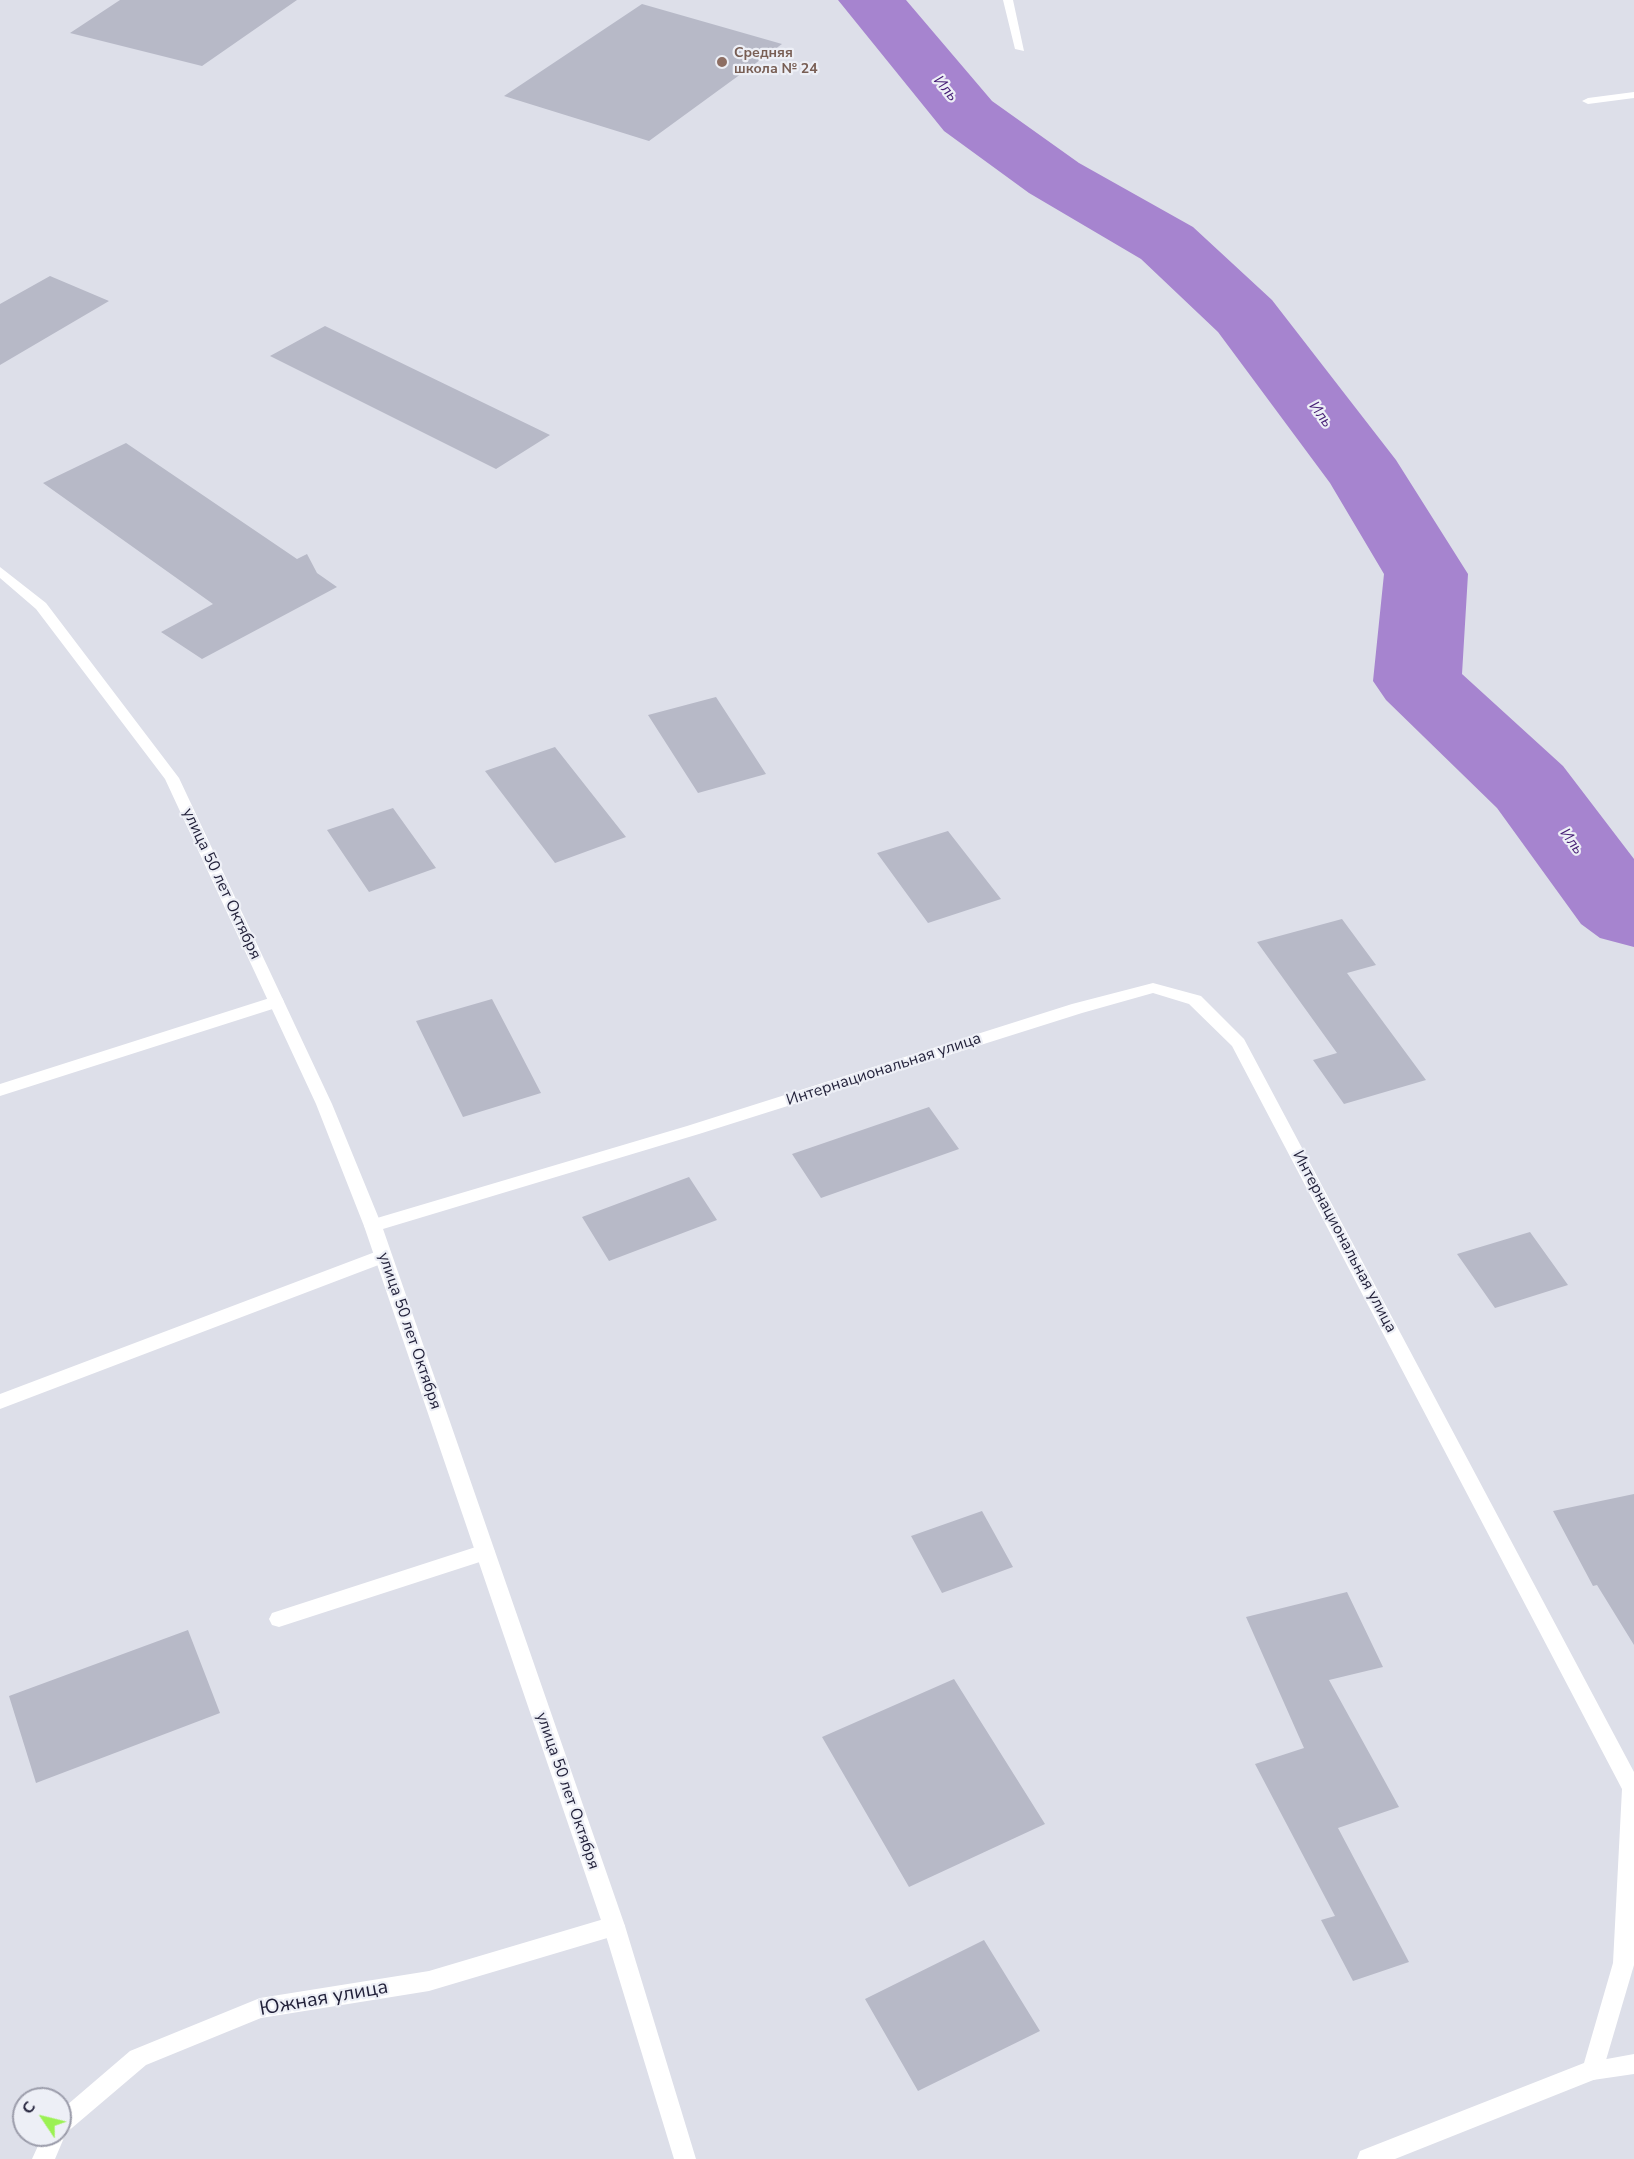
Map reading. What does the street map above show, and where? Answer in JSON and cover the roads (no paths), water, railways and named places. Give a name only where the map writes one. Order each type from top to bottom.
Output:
[{"type":"street","points":[[1008,0],[1020,49]]},
{"type":"street","points":[[1588,100],[1634,95]]},
{"type":"street","name":"улица 50 лет Октября","points":[[0,571],[41,606],[172,778],[324,1104],[373,1226],[614,1926],[685,2159]]},
{"type":"street","name":"Интернациональная улица","points":[[373,1226],[693,1130],[1078,1008],[1153,988],[1195,1000],[1238,1043],[1633,1787],[1624,1963],[1593,2070]]},
{"type":"street","points":[[0,1090],[276,1002]]},
{"type":"street","points":[[0,1402],[383,1256]]},
{"type":"street","points":[[279,1619],[485,1552]]},
{"type":"street","name":"Южная улица","points":[[72,2115],[138,2058],[260,2008],[429,1981],[614,1926]]},
{"type":"street","points":[[1368,2159],[1593,2070],[1634,2064]]},
{"type":"waterway","name":"Иль","points":[[871,0],[968,116],[1054,178],[1167,243],[1245,316],[1367,477],[1426,574],[1417,681],[1530,787],[1615,901],[1634,915]]},
{"type":"place","name":"Средняя школа № 24","points":[[722,62]]}]
